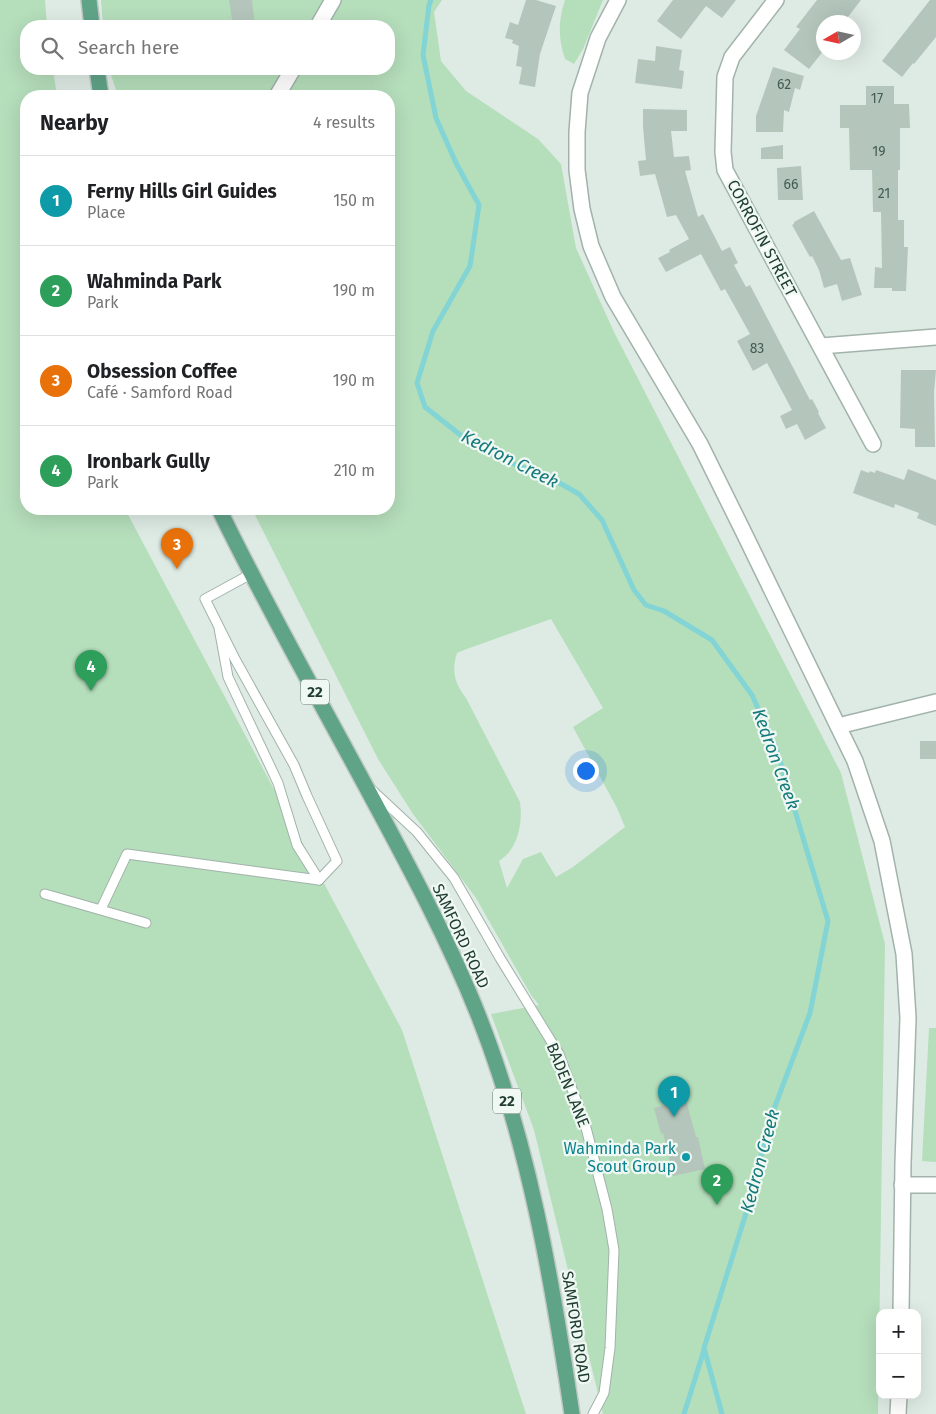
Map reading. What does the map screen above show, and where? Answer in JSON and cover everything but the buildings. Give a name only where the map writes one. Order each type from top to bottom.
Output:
[{"type":"main road","points":[[89,0],[91,20]]},
{"type":"main road","points":[[98,75],[100,90]]},
{"type":"main road","name":"SAMFORD ROAD","points":[[222,515],[250,574],[423,894],[479,1017],[500,1076],[537,1210],[552,1286],[572,1414]]},
{"type":"street","points":[[321,20],[333,0]]},
{"type":"street","points":[[618,0],[598,38],[580,93],[577,170],[582,209],[591,246],[614,298],[700,444],[838,726],[855,761],[882,841],[904,954],[908,1018],[902,1185],[901,1309]]},
{"type":"street","name":"CORROFIN STREET","points":[[776,0],[732,57],[725,77],[723,152],[726,170],[873,444]]},
{"type":"street","points":[[281,90],[289,75]]},
{"type":"street","points":[[821,346],[936,337]]},
{"type":"street","points":[[838,726],[936,702]]},
{"type":"street","points":[[902,1185],[936,1185]]},
{"type":"street","points":[[898,1414],[899,1399]]},
{"type":"lane","points":[[250,574],[205,600],[234,659],[294,765],[337,861],[319,880]]},
{"type":"lane","points":[[219,628],[228,677],[278,783],[297,845],[319,880]]},
{"type":"lane","name":"BADEN LANE","points":[[364,783],[417,832],[454,878],[559,1054],[585,1124],[607,1209],[614,1250],[610,1348],[604,1393],[593,1414]]},
{"type":"lane","points":[[102,909],[127,854],[319,880]]},
{"type":"lane","points":[[45,894],[146,923]]},
{"type":"green space","points":[[0,0],[45,0],[47,20],[20,20],[20,75],[54,75],[56,90],[20,90],[20,515],[128,515],[402,1030],[526,1414],[0,1414]]},
{"type":"green space","points":[[101,0],[442,0],[434,12],[441,61],[466,91],[538,139],[561,164],[576,248],[614,332],[841,773],[885,944],[880,1309],[876,1309],[876,1399],[878,1399],[878,1414],[603,1414],[534,1130],[491,1014],[539,1005],[531,995],[476,898],[413,814],[378,759],[255,515],[395,515],[395,90],[116,90],[111,75],[395,75],[395,20],[103,20]],"holes":[[[551,619],[603,708],[573,727],[617,808],[625,827],[573,867],[556,877],[541,852],[523,859],[507,888],[499,861],[511,850],[518,835],[521,819],[520,802],[459,688],[454,671],[457,653]]]},
{"type":"green space","points":[[565,0],[603,0],[583,49],[574,64],[565,59],[561,44],[560,22]]},
{"type":"green space","points":[[929,1028],[936,1028],[936,1162],[922,1161]]},
{"type":"waterway","name":"Kedron Creek","points":[[431,0],[423,55],[436,118],[456,163],[479,205],[470,266],[433,331],[417,383],[425,407],[463,437],[503,460],[549,477],[579,494],[602,520],[634,590],[646,605],[664,611],[712,640],[752,695],[777,751],[828,921],[810,1013],[771,1117],[747,1210],[704,1348],[722,1414]]},
{"type":"waterway","points":[[684,1414],[704,1350]]},
{"type":"place","name":"Obsession Coffee","points":[[177,569]]},
{"type":"place","name":"Ironbark Gully","points":[[91,691]]},
{"type":"place","name":"Ferny Hills Girl Guides","points":[[674,1117]]},
{"type":"place","name":"Wahminda Park Scout Group","points":[[686,1157]]},
{"type":"place","name":"Wahminda Park","points":[[717,1205]]}]
